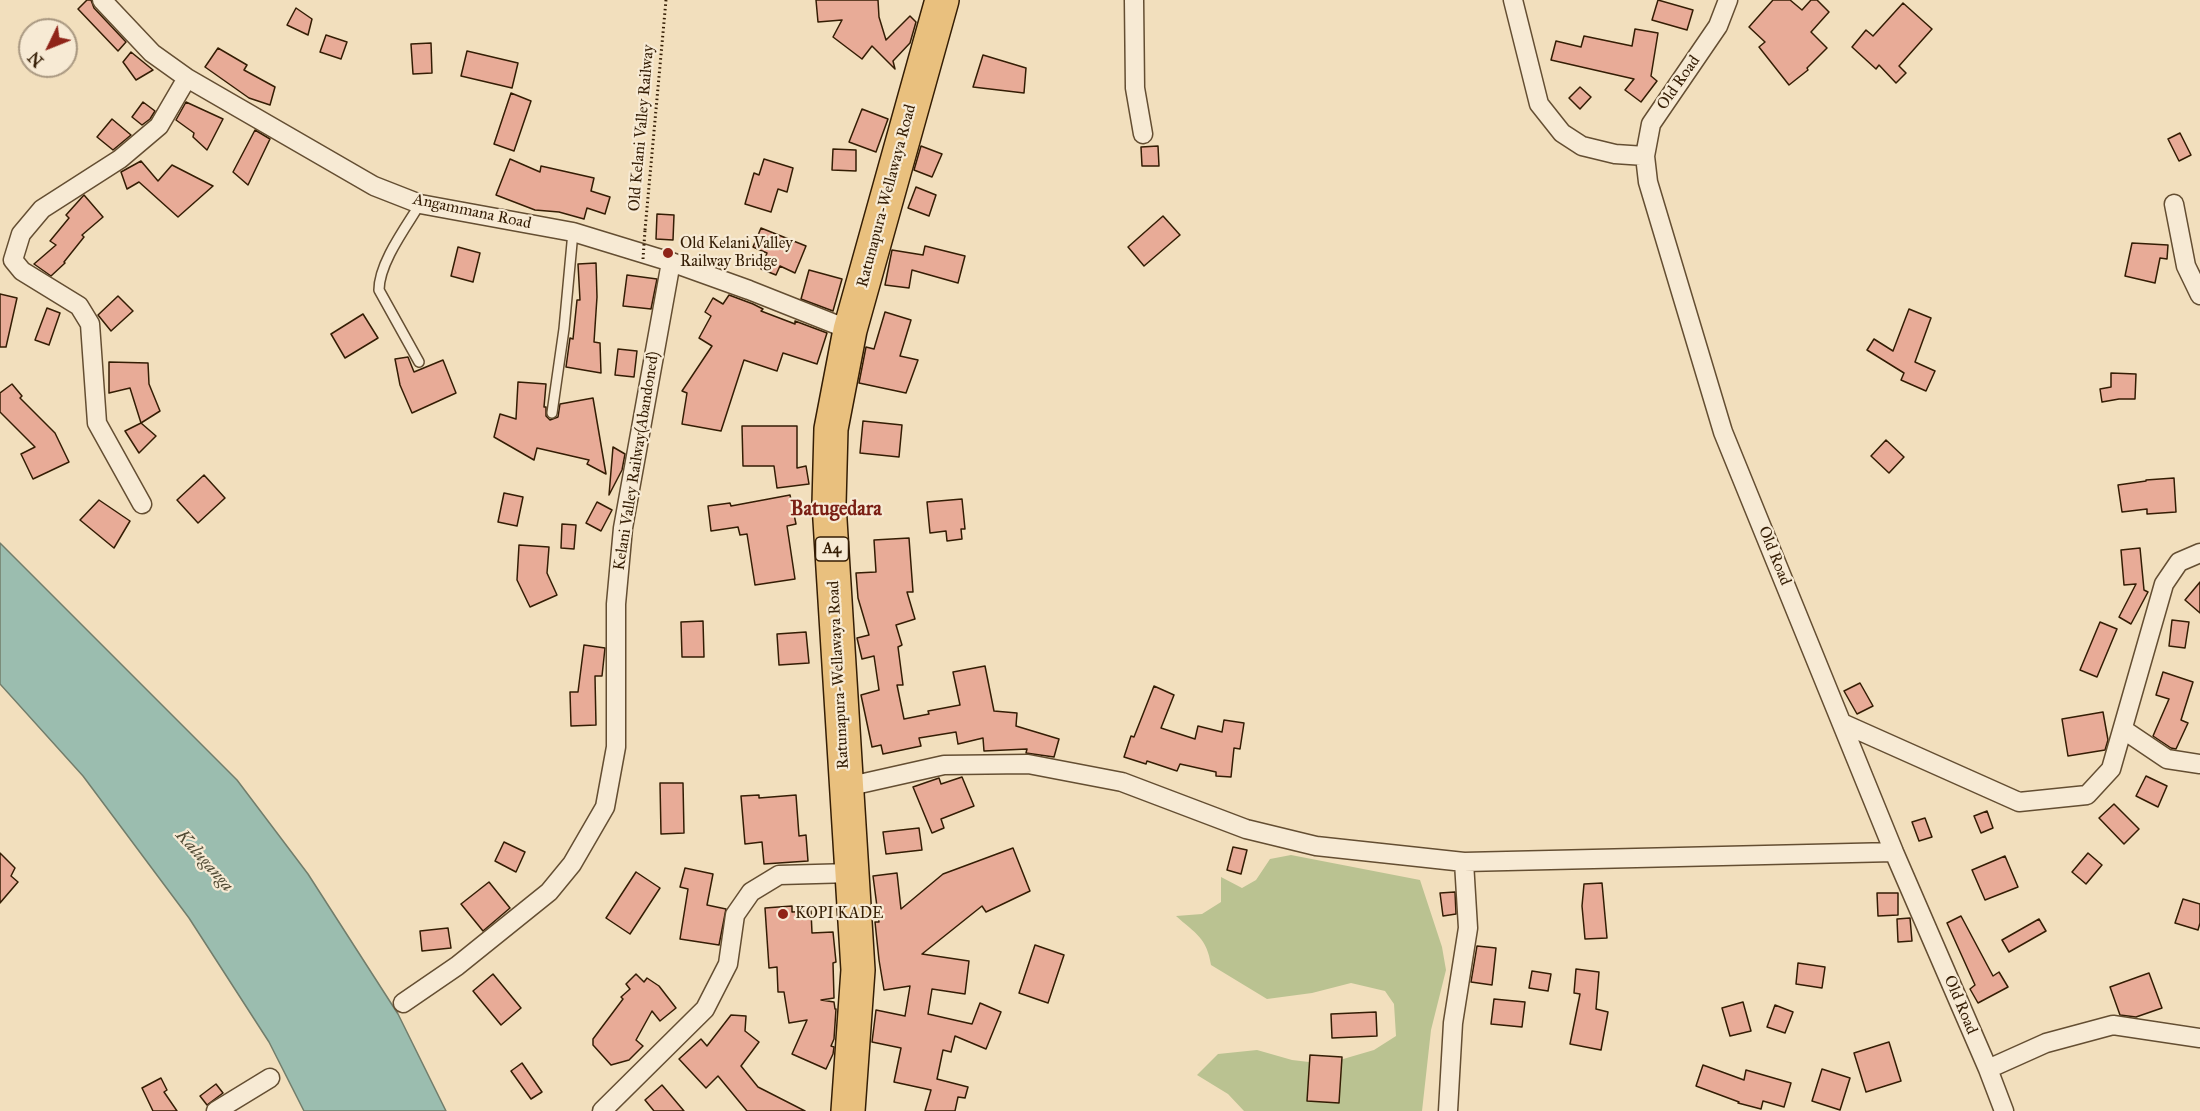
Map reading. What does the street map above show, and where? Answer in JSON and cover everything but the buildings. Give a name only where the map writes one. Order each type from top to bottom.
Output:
[{"type":"highway","name":"Ratunapura-Wellawaya Road","points":[[848,1111],[858,970],[829,504],[831,429],[850,330],[942,0]]},
{"type":"street","name":"Angammana Road","points":[[102,0],[152,53],[187,78],[374,186],[420,204],[573,232],[671,262],[850,330]]},
{"type":"street","points":[[1134,0],[1135,88],[1143,134]]},
{"type":"street","points":[[1513,0],[1539,104],[1562,133],[1582,146],[1615,153],[1646,156]]},
{"type":"street","name":"Old Road","points":[[1728,0],[1718,26],[1650,124],[1646,156],[1648,182],[1723,432],[1894,852],[2004,1111]]},
{"type":"street","points":[[142,504],[97,423],[90,324],[79,306],[22,271],[13,260],[21,234],[42,209],[120,159],[159,126],[187,78]]},
{"type":"street","points":[[2174,204],[2186,266],[2200,295]]},
{"type":"street","name":"Kelani Valley Railway(Abandoned)","points":[[403,1003],[457,966],[549,892],[572,864],[605,807],[616,747],[616,604],[623,528],[671,262]]},
{"type":"street","points":[[1842,723],[2019,802],[2087,795],[2111,769],[2164,584],[2179,562],[2200,553]]},
{"type":"street","points":[[2124,730],[2167,759],[2200,764]]},
{"type":"street","points":[[846,787],[944,765],[1028,764],[1122,782],[1246,829],[1316,846],[1464,862],[1894,852]]},
{"type":"street","points":[[1448,1111],[1453,1023],[1467,928],[1464,862]]},
{"type":"street","points":[[602,1111],[705,1009],[728,964],[735,915],[751,892],[779,875],[852,873]]},
{"type":"street","points":[[1988,1069],[2046,1043],[2113,1025],[2200,1038]]},
{"type":"street","points":[[216,1111],[270,1078]]},
{"type":"lane","points":[[419,362],[379,290],[379,279],[420,204]]},
{"type":"lane","points":[[552,413],[564,329],[573,232]]},
{"type":"path","name":"Old Kelani Valley Railway","points":[[643,259],[666,0]]},
{"type":"green space","points":[[1291,855],[1420,880],[1442,947],[1446,970],[1431,1030],[1422,1111],[1244,1111],[1228,1094],[1197,1075],[1218,1054],[1257,1050],[1292,1060],[1326,1064],[1374,1050],[1396,1036],[1394,1004],[1385,991],[1351,983],[1312,993],[1267,999],[1211,965],[1207,948],[1203,942],[1176,916],[1202,914],[1221,902],[1221,877],[1242,888],[1256,880],[1270,859]]},
{"type":"water","name":"Kaluganga","points":[[0,543],[237,780],[308,874],[398,1014],[446,1111],[304,1111],[269,1042],[189,918],[83,776],[0,684]]},
{"type":"place","name":"Old Kelani Valley Railway Bridge","points":[[668,253]]},
{"type":"place","name":"KOPI KADE","points":[[783,914]]},
{"type":"district","name":"Batugedara","points":[[836,510]]}]
